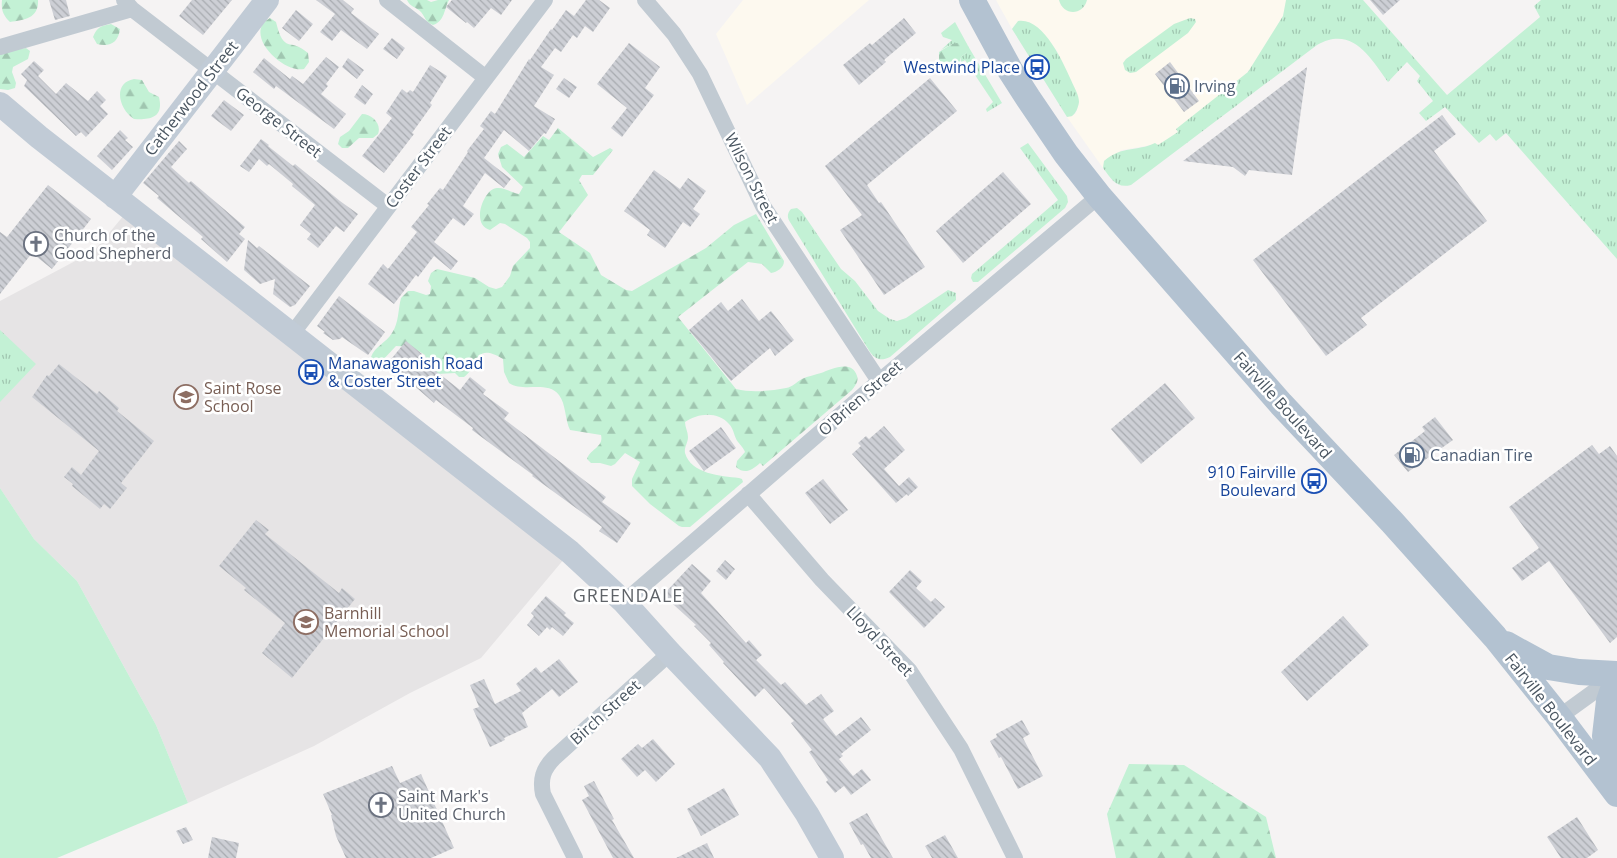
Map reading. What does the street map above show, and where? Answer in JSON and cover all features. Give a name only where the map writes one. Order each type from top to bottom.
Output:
[{"type":"main road","name":"Catherwood Street","points":[[115,197],[267,0]]},
{"type":"main road","name":"Fairville Boulevard","points":[[972,0],[1028,98],[1066,154],[1099,196],[1281,404],[1392,522],[1495,638],[1559,717],[1617,794]]},
{"type":"main road","points":[[0,104],[115,197],[570,552],[624,602],[770,758],[807,814],[832,858]]},
{"type":"main road","points":[[1495,638],[1548,667],[1617,675],[1608,701],[1605,736],[1617,778]]},
{"type":"street","points":[[387,0],[486,78]]},
{"type":"street","name":"Coster Street","points":[[292,334],[545,0]]},
{"type":"street","name":"Wilson Street","points":[[645,0],[674,34],[700,74],[763,206],[879,381]]},
{"type":"street","name":"George Street","points":[[128,4],[388,206]]},
{"type":"street","points":[[0,47],[128,4]]},
{"type":"street","name":"O'Brien Street","points":[[624,602],[879,381],[1099,196]]},
{"type":"street","name":"Lloyd Street","points":[[748,494],[822,580],[909,670],[961,749],[1015,858]]},
{"type":"street","name":"Birch Street","points":[[575,858],[543,794],[542,774],[554,758],[670,653]]},
{"type":"street","points":[[1559,717],[1617,675]]},
{"type":"shaded area","points":[[743,0],[869,0],[747,105],[716,34]]},
{"type":"shaded area","points":[[996,0],[1059,0],[1061,6],[1086,3],[1087,0],[1286,0],[1286,3],[1283,16],[1253,66],[1239,81],[1177,129],[1178,132],[1158,146],[1151,145],[1122,150],[1104,161],[1103,168],[1067,117],[1076,113],[1079,103],[1057,51],[1042,33],[1029,22],[1015,24],[1012,29]]},
{"type":"shaded area","points":[[130,208],[570,552],[481,658],[410,693],[314,746],[188,803],[156,725],[77,581],[34,539],[0,488],[0,301],[94,251]]},
{"type":"green space","points":[[2,0],[38,0],[38,6],[30,17],[10,22],[3,12]]},
{"type":"green space","points":[[407,0],[427,0],[431,2],[449,0],[442,18],[433,25],[428,23],[421,12]]},
{"type":"green space","points":[[1059,0],[1087,0],[1082,9],[1073,12],[1064,9]]},
{"type":"green space","points":[[1286,0],[1363,0],[1447,95],[1540,17],[1534,6],[1541,0],[1617,0],[1617,259],[1506,133],[1496,141],[1490,134],[1479,143],[1445,107],[1426,121],[1419,113],[1433,101],[1417,81],[1420,76],[1407,62],[1388,82],[1367,54],[1350,41],[1340,39],[1329,40],[1317,45],[1131,185],[1126,186],[1114,182],[1103,168],[1104,161],[1123,151],[1155,143],[1158,145],[1178,132],[1176,129],[1248,72],[1283,16]]},
{"type":"green space","points":[[270,18],[276,22],[282,39],[285,42],[302,48],[308,53],[309,62],[304,69],[295,69],[285,65],[268,51],[260,33],[263,25]]},
{"type":"green space","points":[[1190,18],[1195,19],[1196,22],[1188,33],[1136,72],[1130,73],[1125,70],[1123,63],[1126,59],[1174,24]]},
{"type":"green space","points":[[1018,21],[1036,26],[1044,33],[1057,52],[1078,97],[1078,106],[1072,116],[1067,117],[1012,29]]},
{"type":"green space","points":[[955,22],[967,44],[952,44],[941,50],[952,40],[943,37],[941,33]]},
{"type":"green space","points":[[111,24],[120,29],[115,41],[106,45],[97,44],[93,37],[96,31],[102,26]]},
{"type":"green space","points":[[962,42],[967,44],[969,48],[961,57],[959,66],[952,70],[943,69],[939,64],[939,52],[952,44]]},
{"type":"green space","points":[[968,46],[1002,103],[987,112],[986,109],[993,102],[965,60],[961,63],[961,57],[966,53]]},
{"type":"green space","points":[[26,48],[30,51],[28,59],[13,67],[15,88],[8,90],[0,89],[0,52]]},
{"type":"green space","points":[[134,79],[142,80],[149,92],[159,97],[158,113],[150,118],[134,119],[125,110],[122,103],[120,91],[127,81]]},
{"type":"green space","points":[[362,114],[366,114],[375,120],[379,127],[378,134],[373,138],[359,138],[348,148],[342,148],[338,144],[340,137],[349,131]]},
{"type":"green space","points":[[558,128],[593,157],[610,148],[613,150],[593,175],[582,175],[579,180],[588,195],[559,232],[590,253],[601,275],[626,290],[632,291],[706,248],[734,225],[756,214],[784,261],[781,268],[771,273],[762,264],[748,262],[678,317],[736,389],[761,391],[791,387],[804,378],[841,367],[851,368],[857,376],[857,382],[852,390],[763,466],[760,463],[748,471],[742,471],[736,467],[737,461],[745,452],[731,426],[724,420],[714,415],[702,415],[685,422],[688,437],[685,453],[688,460],[707,473],[739,478],[743,482],[690,527],[679,526],[650,504],[632,486],[632,479],[640,462],[625,453],[611,466],[591,463],[587,459],[599,445],[601,435],[570,430],[561,399],[554,391],[542,387],[515,386],[509,383],[504,372],[503,359],[493,354],[481,354],[469,373],[464,377],[459,377],[455,373],[437,374],[425,368],[427,362],[425,355],[412,347],[396,346],[380,363],[375,362],[371,357],[394,329],[401,298],[408,291],[426,295],[430,294],[431,286],[428,281],[431,273],[437,269],[475,278],[496,289],[502,287],[510,276],[513,266],[530,248],[530,242],[505,224],[500,223],[490,230],[484,227],[481,221],[481,207],[492,190],[502,188],[519,194],[523,187],[502,167],[498,154],[501,147],[507,144],[524,157],[543,136],[549,140]]},
{"type":"green space","points":[[1028,143],[1067,196],[1068,202],[1065,208],[978,282],[973,282],[972,274],[1058,200],[1020,148]]},
{"type":"green space","points":[[797,208],[802,212],[841,269],[855,281],[878,311],[890,319],[897,321],[906,318],[948,290],[956,293],[956,300],[890,357],[881,359],[874,357],[789,220],[788,216],[791,209]]},
{"type":"green space","points":[[0,330],[36,364],[0,402]]},
{"type":"green space","points":[[0,488],[34,539],[77,581],[156,725],[188,803],[57,858],[0,858]]},
{"type":"green space","points":[[1129,764],[1184,765],[1266,817],[1276,858],[1116,858],[1107,814]]},
{"type":"building","points":[[49,0],[66,0],[70,16],[55,20]]},
{"type":"building","points":[[192,0],[232,0],[203,35],[179,16]]},
{"type":"building","points":[[316,0],[343,0],[354,9],[351,13],[379,34],[367,49],[341,30],[332,41],[320,32],[335,14]]},
{"type":"building","points":[[452,0],[512,0],[501,15],[491,8],[474,28],[446,7]]},
{"type":"building","points":[[586,0],[599,0],[610,8],[593,32],[585,26],[577,38],[573,35],[561,52],[555,48],[541,67],[554,75],[534,106],[555,119],[546,134],[544,133],[529,151],[504,130],[484,158],[511,179],[504,188],[485,173],[463,206],[474,214],[464,226],[453,218],[434,242],[458,261],[451,270],[434,256],[418,277],[416,275],[394,304],[368,284],[383,264],[388,269],[417,232],[411,227],[440,188],[443,190],[467,151],[484,129],[480,126],[491,111],[495,114],[529,59],[551,29],[566,10],[574,16]]},
{"type":"building","points":[[1370,0],[1400,0],[1383,15]]},
{"type":"building","points":[[296,10],[313,24],[299,41],[282,28]]},
{"type":"building","points":[[904,18],[916,33],[884,60],[886,62],[859,85],[843,65],[870,43],[872,45]]},
{"type":"building","points":[[392,38],[405,48],[397,59],[383,49]]},
{"type":"building","points":[[629,43],[660,67],[645,88],[654,95],[622,137],[611,128],[627,108],[597,84]]},
{"type":"building","points":[[326,57],[339,67],[321,94],[346,114],[334,129],[276,86],[274,89],[253,72],[264,58],[290,79],[292,76],[303,84]]},
{"type":"building","points":[[348,58],[364,70],[357,79],[342,67]]},
{"type":"building","points":[[34,61],[44,70],[38,76],[56,94],[66,83],[88,101],[97,91],[106,100],[100,106],[108,114],[86,137],[81,132],[76,136],[24,86],[27,80],[21,74]]},
{"type":"building","points":[[1170,62],[1199,101],[1184,112],[1155,74]]},
{"type":"building","points":[[430,65],[447,76],[430,103],[432,105],[412,133],[414,134],[384,173],[362,156],[392,118],[386,113],[402,89],[407,93],[410,90],[413,92]]},
{"type":"building","points":[[1307,67],[1292,175],[1249,170],[1245,176],[1233,167],[1183,161]]},
{"type":"building","points":[[564,78],[577,87],[569,98],[556,89]]},
{"type":"building","points":[[930,78],[957,111],[867,185],[879,203],[881,202],[925,267],[884,295],[840,230],[862,215],[825,166]]},
{"type":"building","points":[[362,85],[373,94],[365,105],[354,97]]},
{"type":"building","points":[[224,100],[244,115],[231,131],[211,116]]},
{"type":"building","points":[[1442,115],[1456,134],[1434,151],[1487,221],[1361,318],[1367,325],[1326,356],[1253,260]]},
{"type":"building","points":[[120,130],[128,138],[125,140],[133,147],[112,170],[97,156]]},
{"type":"building","points":[[261,139],[293,166],[295,164],[358,214],[344,232],[336,226],[318,248],[307,239],[311,234],[300,225],[315,205],[269,164],[267,166],[259,159],[249,172],[240,166]]},
{"type":"building","points":[[179,141],[187,149],[171,167],[189,183],[191,181],[245,227],[239,234],[245,239],[227,262],[201,239],[203,237],[157,198],[159,196],[143,183]]},
{"type":"building","points":[[654,170],[680,189],[688,178],[706,191],[693,209],[700,214],[690,227],[683,222],[665,248],[647,235],[650,230],[624,211]]},
{"type":"building","points":[[1003,172],[1031,204],[963,263],[936,231]]},
{"type":"building","name":"Church of the Good Shepherd","points":[[48,185],[91,219],[52,269],[32,253],[0,294],[0,232],[7,237]]},
{"type":"building","points":[[248,240],[257,248],[259,246],[310,286],[295,305],[290,307],[273,294],[275,279],[260,284],[244,270]]},
{"type":"building","points":[[339,296],[385,332],[368,355],[342,337],[333,340],[317,326]]},
{"type":"building","points":[[742,299],[759,321],[771,311],[794,340],[775,356],[770,348],[731,381],[689,330],[721,302],[728,311]]},
{"type":"building","points":[[406,341],[422,354],[419,358],[460,390],[470,377],[486,390],[483,394],[509,413],[504,419],[606,497],[602,502],[631,523],[617,543],[599,531],[602,527],[532,476],[436,400],[434,403],[388,363]]},
{"type":"building","points":[[59,364],[97,394],[99,391],[119,408],[117,411],[154,441],[121,483],[127,488],[110,509],[104,504],[100,509],[64,477],[72,467],[81,475],[99,451],[32,397],[47,375],[49,376]]},
{"type":"building","points":[[1165,383],[1195,418],[1141,464],[1111,429]]},
{"type":"building","points":[[1435,417],[1453,440],[1408,472],[1394,455],[1425,431],[1422,427]]},
{"type":"building","points":[[884,426],[905,450],[884,469],[899,486],[909,477],[918,487],[896,503],[852,454],[861,446],[858,443],[866,436],[869,439]]},
{"type":"building","points":[[721,427],[736,448],[704,471],[689,451]]},
{"type":"building","points":[[1592,445],[1599,454],[1610,446],[1617,456],[1617,637],[1610,643],[1549,561],[1522,581],[1512,568],[1539,548],[1509,507]]},
{"type":"building","points":[[823,479],[848,510],[830,524],[805,493]]},
{"type":"building","points":[[256,520],[269,530],[265,534],[339,593],[342,588],[355,599],[292,678],[262,653],[285,623],[244,590],[246,588],[219,566]]},
{"type":"building","points":[[725,560],[735,569],[726,580],[716,571]]},
{"type":"building","points":[[692,564],[711,581],[701,593],[746,643],[749,640],[762,655],[756,660],[781,685],[785,682],[806,705],[821,694],[834,711],[823,719],[836,736],[861,717],[871,730],[841,754],[843,756],[839,759],[853,776],[862,769],[871,780],[851,795],[844,786],[835,793],[826,782],[828,780],[809,752],[812,750],[791,723],[794,721],[764,688],[755,697],[723,663],[709,645],[711,643],[694,626],[696,625],[663,595]]},
{"type":"building","points":[[910,570],[922,581],[916,588],[931,602],[935,598],[945,607],[924,628],[889,592]]},
{"type":"building","points":[[546,596],[566,613],[564,615],[574,623],[563,636],[552,627],[550,630],[547,627],[539,636],[527,625],[534,616],[531,613]]},
{"type":"building","points":[[1343,616],[1369,645],[1307,701],[1281,672]]},
{"type":"building","points":[[559,659],[578,682],[559,697],[552,689],[522,713],[528,727],[490,747],[473,709],[479,707],[470,685],[484,679],[495,704],[521,691],[516,684],[536,667],[541,673]]},
{"type":"building","points":[[1022,720],[1030,734],[1023,738],[1043,776],[1018,789],[990,741],[997,737],[996,734]]},
{"type":"building","points":[[653,739],[675,764],[656,782],[645,770],[637,777],[621,759],[638,744],[642,748]]},
{"type":"building","name":"Saint Mark's United Church","points":[[392,766],[400,783],[421,774],[454,848],[431,858],[346,858],[336,836],[332,815],[323,794]]},
{"type":"building","points":[[594,781],[614,819],[612,820],[634,858],[613,858],[582,800],[589,796],[584,786]]},
{"type":"building","points":[[724,788],[739,815],[701,836],[687,809]]},
{"type":"building","points":[[867,813],[893,858],[871,858],[863,844],[861,845],[849,823]]},
{"type":"building","points":[[1577,817],[1598,850],[1587,858],[1561,858],[1547,837]]},
{"type":"building","points":[[186,827],[193,840],[183,844],[176,831]]},
{"type":"building","points":[[945,835],[958,858],[932,858],[925,846]]},
{"type":"building","points":[[212,837],[239,843],[236,858],[208,858]]},
{"type":"building","points":[[707,843],[714,858],[676,858]]},
{"type":"place","name":"Westwind Place","points":[[1037,67]]},
{"type":"place","name":"Irving","points":[[1177,86]]},
{"type":"place","name":"Church of the Good Shepherd","points":[[36,244]]},
{"type":"place","name":"Manawagonish Road & Coster Street","points":[[311,372]]},
{"type":"place","name":"Saint Rose School","points":[[186,397]]},
{"type":"place","name":"Canadian Tire","points":[[1412,455]]},
{"type":"place","name":"910 Fairville Boulevard","points":[[1314,481]]},
{"type":"place","name":"Barnhill Memorial School","points":[[306,622]]},
{"type":"place","name":"Saint Mark's United Church","points":[[381,805]]},
{"type":"district","name":"GREENDALE","points":[[628,595]]}]
